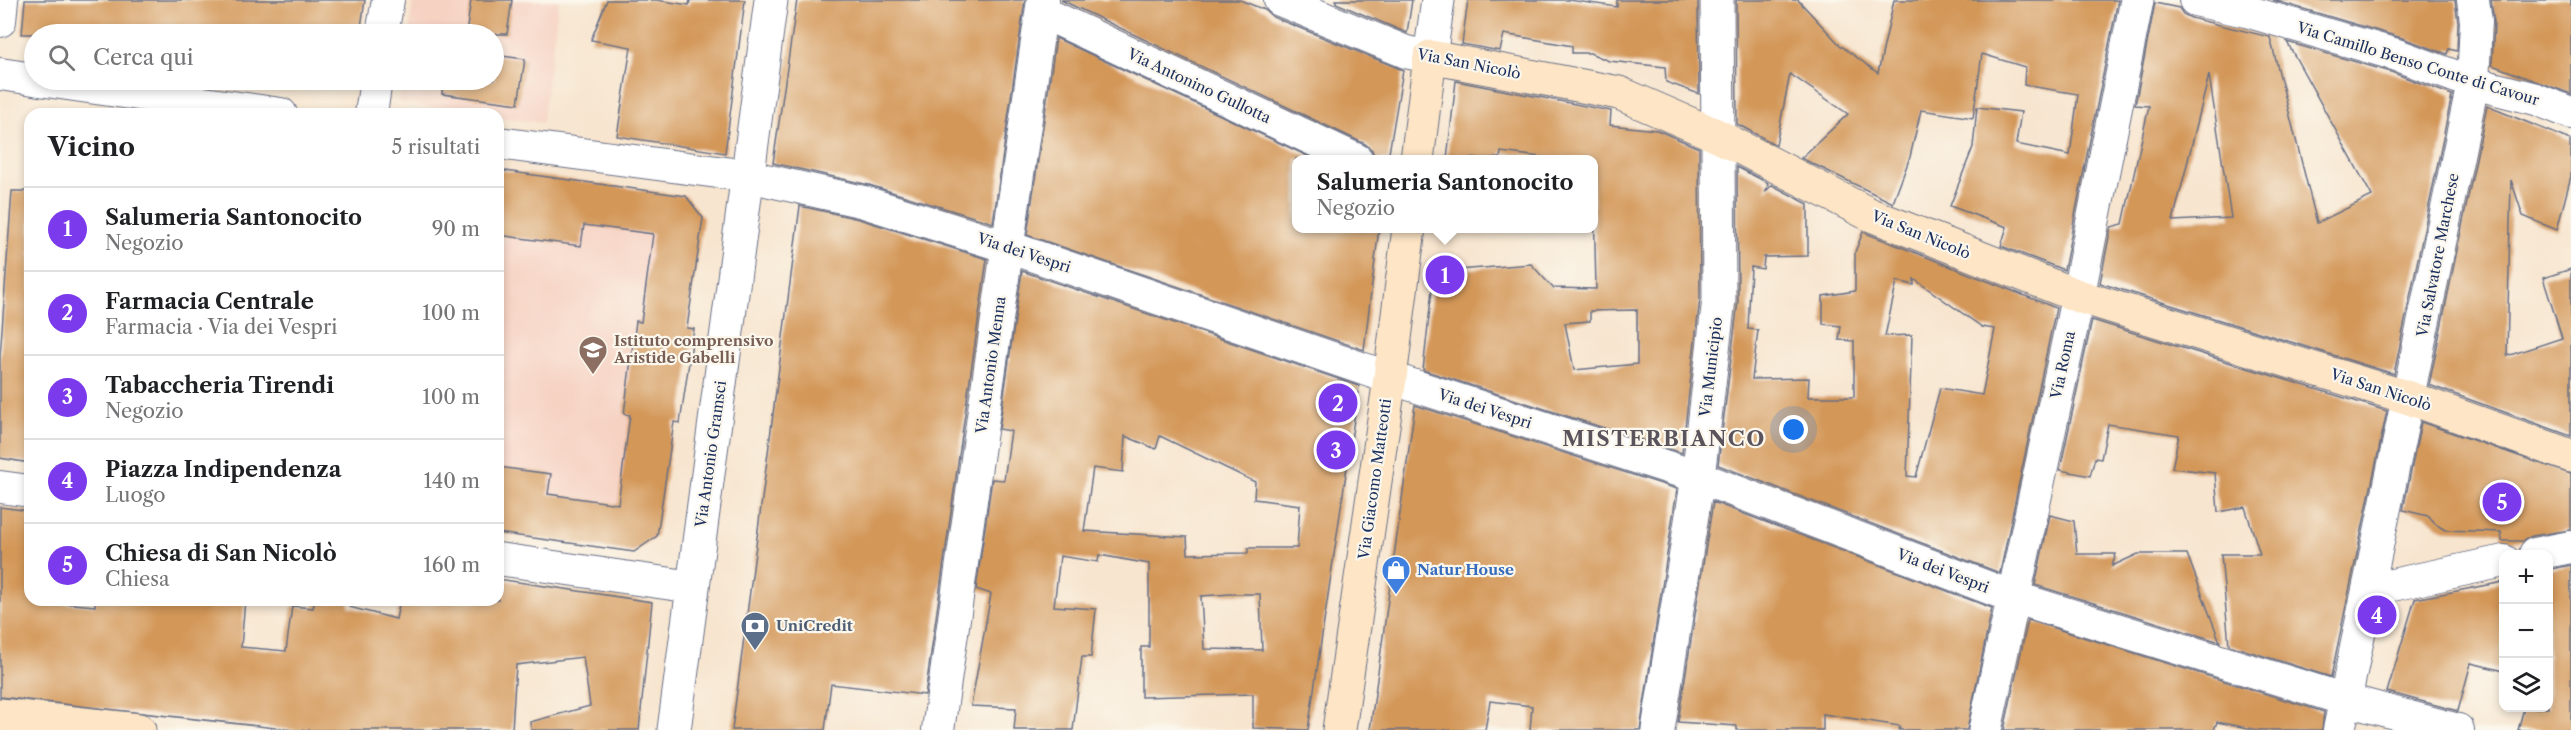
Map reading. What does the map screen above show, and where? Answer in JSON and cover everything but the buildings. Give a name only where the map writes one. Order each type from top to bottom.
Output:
[{"type":"main road","name":"Via San Nicolò","points":[[1430,57],[1619,93],[1718,136],[1870,216],[2078,296],[2409,398],[2571,456]]},
{"type":"main road","points":[[1418,155],[1430,57]]},
{"type":"main road","name":"Via Giacomo Matteotti","points":[[1338,730],[1390,378],[1408,233]]},
{"type":"main road","points":[[0,715],[139,730]]},
{"type":"street","points":[[0,21],[2,0]]},
{"type":"street","points":[[384,24],[388,0]]},
{"type":"street","name":"Via Antonio Gramsci","points":[[674,730],[771,0]]},
{"type":"street","name":"Via San Nicolò","points":[[1280,0],[1406,52],[1430,57]]},
{"type":"street","points":[[1430,57],[1438,0]]},
{"type":"street","name":"Via Municipio","points":[[1658,730],[1698,477],[1719,298],[1717,0]]},
{"type":"street","name":"Via Roma","points":[[1985,730],[2078,296],[2137,0]]},
{"type":"street","name":"Via Camillo Benso Conte di Cavour","points":[[2195,0],[2246,12],[2397,55],[2473,83],[2536,99],[2571,113]]},
{"type":"street","name":"Via Salvatore Marchese","points":[[2346,700],[2473,83],[2476,21],[2473,0]]},
{"type":"street","name":"Via Antonino Gullotta","points":[[1042,6],[1350,155]]},
{"type":"street","name":"Via Antonio Menna","points":[[938,730],[1042,6]]},
{"type":"street","points":[[0,74],[24,78]]},
{"type":"street","points":[[110,90],[238,108]]},
{"type":"street","points":[[372,108],[375,90]]},
{"type":"street","name":"Via dei Vespri","points":[[504,144],[748,176],[864,202],[1008,247],[1390,378],[1698,477],[2013,597],[2346,700],[2458,730]]},
{"type":"street","points":[[0,487],[24,490]]},
{"type":"street","points":[[2553,551],[2571,547]]},
{"type":"street","points":[[504,560],[693,586]]},
{"type":"street","points":[[2369,590],[2499,562]]},
{"type":"street","points":[[2339,730],[2346,700]]},
{"type":"shaded area","points":[[413,0],[559,0],[542,123],[504,118],[504,108],[435,108],[399,103],[401,90],[504,90],[504,24],[410,24]]},
{"type":"shaded area","name":"Istituto comprensivo Aristide Gabelli","points":[[504,171],[686,196],[703,218],[687,327],[694,329],[680,423],[674,422],[657,536],[634,552],[504,534]]},
{"type":"place","name":"Salumeria Santonocito","points":[[1445,275]]},
{"type":"place","name":"Istituto comprensivo Aristide Gabelli","points":[[593,376]]},
{"type":"place","name":"Farmacia Centrale","points":[[1338,403]]},
{"type":"place","name":"Tabaccheria Tirendi","points":[[1336,450]]},
{"type":"place","name":"Chiesa di San Nicolò","points":[[2502,502]]},
{"type":"place","name":"Natur House","points":[[1396,596]]},
{"type":"place","name":"Piazza Indipendenza","points":[[2377,615]]},
{"type":"place","name":"UniCredit","points":[[755,652]]},
{"type":"district","name":"MISTERBIANCO","points":[[1664,439]]}]
